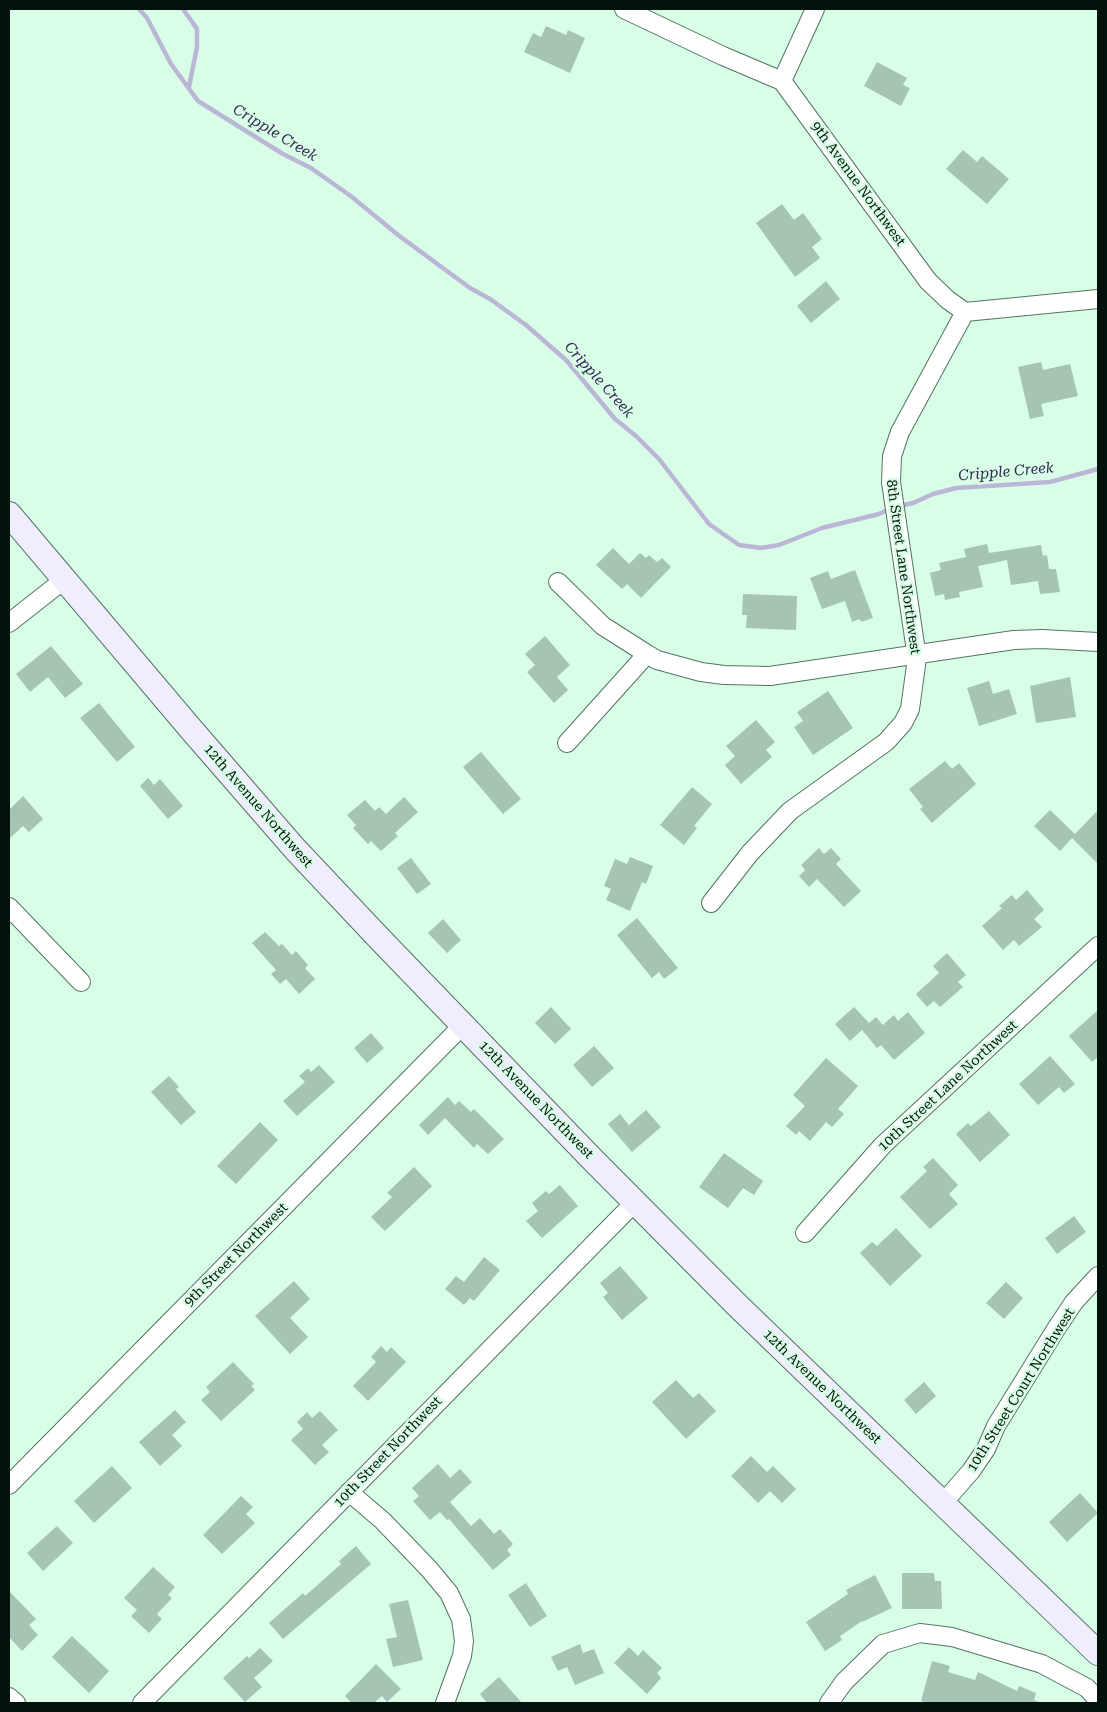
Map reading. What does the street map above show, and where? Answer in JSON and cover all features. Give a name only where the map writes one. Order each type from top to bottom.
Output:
[{"type":"main road","name":"12th Avenue Northwest","points":[[9,514],[295,849],[463,1025],[737,1305],[1098,1653]]},
{"type":"street","points":[[624,9],[723,56],[782,81],[815,9]]},
{"type":"street","name":"9th Avenue Northwest","points":[[782,81],[928,281],[948,300],[965,312]]},
{"type":"street","points":[[965,312],[1098,299]]},
{"type":"street","name":"8th Street Lane Northwest","points":[[711,904],[750,853],[790,811],[886,742],[897,731],[910,708],[916,654],[891,482],[892,456],[900,432],[965,312]]},
{"type":"street","points":[[9,622],[65,579]]},
{"type":"street","points":[[558,582],[603,626],[647,654],[657,660],[701,672],[759,677],[848,666],[1014,640],[1061,639],[1098,642]]},
{"type":"street","points":[[567,743],[647,654]]},
{"type":"street","points":[[9,907],[80,982]]},
{"type":"street","name":"10th Street Lane Northwest","points":[[805,1233],[883,1145],[1098,946]]},
{"type":"street","name":"9th Street Northwest","points":[[9,1484],[463,1025]]},
{"type":"street","name":"10th Street Northwest","points":[[142,1703],[635,1202]]},
{"type":"street","name":"10th Street Court Northwest","points":[[943,1503],[960,1486],[976,1464],[986,1449],[996,1426],[1074,1302],[1098,1276]]},
{"type":"street","points":[[349,1492],[383,1521],[429,1568],[448,1592],[461,1619],[464,1641],[462,1656],[445,1703]]},
{"type":"street","points":[[829,1703],[844,1682],[884,1644],[920,1633],[952,1637],[1042,1664],[1087,1688],[1098,1700]]},
{"type":"street","points":[[9,1697],[16,1703]]},
{"type":"building","points":[[546,26],[566,35],[568,30],[585,38],[570,73],[524,52],[533,33],[541,37]]},
{"type":"building","points":[[877,62],[907,78],[903,85],[910,88],[901,106],[864,86]]},
{"type":"building","points":[[963,150],[977,162],[982,156],[1009,179],[987,204],[946,169]]},
{"type":"building","points":[[782,204],[794,220],[803,213],[822,239],[812,247],[820,258],[795,277],[756,223]]},
{"type":"building","points":[[826,281],[840,299],[811,323],[797,306]]},
{"type":"building","points":[[1041,362],[1043,370],[1070,364],[1078,396],[1041,404],[1044,416],[1030,419],[1018,367]]},
{"type":"building","points":[[987,544],[989,553],[1041,545],[1043,556],[1047,555],[1049,569],[1056,569],[1060,592],[1040,594],[1038,581],[1011,585],[1007,560],[978,566],[983,587],[959,592],[960,597],[945,600],[944,594],[935,596],[930,573],[941,570],[939,563],[966,557],[964,549]]},
{"type":"building","points":[[613,548],[629,564],[640,553],[646,558],[649,555],[657,562],[662,558],[671,567],[641,598],[627,584],[622,589],[596,565]]},
{"type":"building","points":[[855,570],[873,618],[861,622],[860,619],[852,622],[845,601],[822,609],[810,578],[828,571],[831,579]]},
{"type":"building","points":[[743,594],[797,596],[796,630],[746,628],[747,615],[742,615]]},
{"type":"building","points":[[545,636],[570,665],[557,677],[568,690],[554,703],[527,672],[535,665],[525,654]]},
{"type":"building","points":[[51,646],[83,684],[65,698],[48,677],[30,692],[16,674]]},
{"type":"building","points":[[1070,677],[1076,717],[1036,723],[1030,686]]},
{"type":"building","points":[[989,681],[993,694],[1009,689],[1017,714],[979,726],[967,688]]},
{"type":"building","points":[[828,691],[853,728],[813,755],[794,727],[803,721],[797,712]]},
{"type":"building","points":[[99,703],[135,747],[117,762],[80,718]]},
{"type":"building","points":[[756,720],[775,742],[766,750],[772,757],[741,784],[725,765],[735,756],[726,746]]},
{"type":"building","points":[[481,752],[521,799],[503,814],[463,767]]},
{"type":"building","points":[[945,761],[952,769],[959,763],[976,784],[932,823],[920,809],[923,807],[909,789]]},
{"type":"building","points":[[148,778],[154,785],[160,779],[183,806],[168,819],[140,786]]},
{"type":"building","points":[[692,787],[712,804],[694,826],[697,828],[684,845],[660,825]]},
{"type":"building","points":[[23,796],[43,819],[29,832],[23,826],[9,839],[9,810]]},
{"type":"building","points":[[404,797],[418,812],[395,833],[398,836],[381,851],[371,841],[368,844],[353,828],[356,825],[347,815],[365,800],[375,811],[379,807],[386,814]]},
{"type":"building","points":[[1050,810],[1075,834],[1098,810],[1098,864],[1072,838],[1060,851],[1034,826]]},
{"type":"building","points":[[819,848],[824,854],[831,848],[841,859],[836,864],[861,891],[844,907],[817,879],[809,887],[799,876],[805,870],[801,865]]},
{"type":"building","points":[[630,857],[653,866],[646,884],[642,882],[630,911],[606,900],[611,889],[604,886],[615,859],[627,864]]},
{"type":"building","points":[[411,858],[431,884],[417,894],[397,868]]},
{"type":"building","points":[[1027,890],[1044,910],[1034,919],[1042,927],[1019,946],[1014,940],[1003,950],[982,926],[1002,908],[999,906],[1012,895],[1016,900]]},
{"type":"building","points":[[637,918],[678,968],[664,979],[659,972],[652,978],[617,935]]},
{"type":"building","points":[[443,919],[461,940],[447,953],[428,933]]},
{"type":"building","points":[[265,932],[279,946],[282,944],[292,955],[296,951],[308,965],[305,968],[315,979],[299,994],[286,979],[280,984],[271,974],[276,970],[252,943]]},
{"type":"building","points":[[947,953],[966,975],[958,982],[963,987],[940,1007],[934,1001],[927,1007],[916,994],[939,973],[933,966]]},
{"type":"building","points":[[551,1007],[571,1029],[555,1044],[535,1023]]},
{"type":"building","points":[[854,1007],[869,1023],[876,1017],[883,1025],[894,1015],[898,1021],[908,1012],[925,1033],[894,1060],[881,1045],[877,1048],[862,1030],[850,1041],[835,1024]]},
{"type":"building","points":[[1098,1010],[1098,1057],[1092,1062],[1069,1036]]},
{"type":"building","points":[[371,1033],[384,1048],[367,1063],[354,1048]]},
{"type":"building","points":[[594,1046],[614,1068],[592,1087],[573,1065]]},
{"type":"building","points":[[1050,1056],[1075,1084],[1064,1093],[1059,1087],[1038,1105],[1019,1084]]},
{"type":"building","points":[[826,1058],[858,1086],[838,1109],[844,1114],[832,1127],[826,1122],[810,1141],[799,1131],[796,1135],[786,1126],[805,1106],[793,1095]]},
{"type":"building","points":[[319,1065],[335,1082],[297,1116],[283,1101],[305,1082],[299,1076],[308,1068],[311,1072]]},
{"type":"building","points":[[169,1076],[179,1087],[176,1089],[196,1112],[181,1125],[151,1092]]},
{"type":"building","points":[[448,1097],[455,1105],[459,1101],[471,1112],[474,1109],[504,1139],[488,1154],[477,1144],[474,1148],[445,1118],[428,1135],[419,1125]]},
{"type":"building","points":[[646,1110],[661,1127],[632,1152],[608,1124],[620,1114],[629,1125]]},
{"type":"building","points":[[989,1111],[1010,1135],[980,1162],[956,1134],[968,1123],[971,1126]]},
{"type":"building","points":[[260,1122],[278,1140],[236,1184],[217,1166]]},
{"type":"building","points":[[724,1153],[763,1181],[754,1195],[743,1188],[728,1208],[699,1187]]},
{"type":"building","points":[[933,1158],[958,1185],[949,1194],[958,1204],[930,1229],[900,1197],[927,1171],[923,1167]]},
{"type":"building","points":[[414,1167],[432,1186],[385,1231],[371,1217],[392,1197],[387,1193]]},
{"type":"building","points":[[560,1185],[578,1206],[542,1238],[526,1221],[538,1211],[532,1203],[546,1191],[549,1194]]},
{"type":"building","points":[[1074,1216],[1086,1232],[1057,1254],[1045,1238]]},
{"type":"building","points":[[896,1228],[922,1256],[890,1286],[860,1253],[872,1242],[877,1246]]},
{"type":"building","points":[[484,1257],[500,1270],[474,1301],[470,1298],[464,1305],[445,1289],[456,1276],[464,1282]]},
{"type":"building","points":[[620,1266],[648,1298],[622,1320],[603,1297],[608,1293],[600,1283]]},
{"type":"building","points":[[294,1281],[310,1299],[290,1318],[308,1337],[290,1354],[255,1316]]},
{"type":"building","points":[[1006,1282],[1023,1298],[1004,1319],[986,1303]]},
{"type":"building","points":[[381,1346],[387,1352],[391,1347],[406,1362],[368,1401],[353,1386],[376,1362],[371,1357]]},
{"type":"building","points":[[233,1362],[254,1384],[251,1386],[255,1390],[221,1421],[201,1400],[210,1392],[206,1387]]},
{"type":"building","points":[[676,1380],[693,1398],[699,1393],[716,1411],[686,1439],[652,1402]]},
{"type":"building","points":[[924,1382],[936,1396],[916,1414],[904,1400]]},
{"type":"building","points":[[175,1410],[186,1422],[172,1435],[182,1446],[160,1466],[139,1442]]},
{"type":"building","points":[[320,1411],[338,1430],[322,1445],[329,1452],[315,1465],[291,1440],[303,1429],[297,1422],[307,1412],[312,1418]]},
{"type":"building","points":[[751,1456],[767,1472],[773,1466],[796,1489],[782,1503],[770,1491],[758,1503],[731,1476]]},
{"type":"building","points":[[438,1464],[450,1478],[460,1469],[472,1482],[450,1502],[471,1526],[480,1518],[494,1534],[500,1529],[513,1544],[507,1550],[511,1555],[493,1570],[449,1519],[447,1520],[440,1512],[430,1520],[413,1501],[419,1496],[412,1488]]},
{"type":"building","points":[[112,1466],[132,1488],[94,1523],[74,1501]]},
{"type":"building","points":[[1080,1493],[1098,1513],[1067,1542],[1049,1522]]},
{"type":"building","points":[[241,1496],[253,1507],[246,1514],[255,1523],[222,1554],[203,1535]]},
{"type":"building","points":[[57,1526],[73,1543],[43,1571],[27,1553]]},
{"type":"building","points":[[356,1546],[371,1564],[283,1639],[269,1623],[303,1593],[305,1596],[341,1564],[339,1561]]},
{"type":"building","points":[[153,1567],[175,1587],[168,1595],[172,1598],[157,1614],[162,1619],[149,1633],[131,1616],[137,1610],[124,1598]]},
{"type":"building","points":[[902,1573],[934,1573],[935,1581],[941,1581],[942,1609],[902,1609]]},
{"type":"building","points":[[875,1575],[892,1608],[862,1621],[840,1636],[842,1640],[825,1651],[806,1622],[848,1594],[846,1590]]},
{"type":"building","points":[[526,1583],[547,1616],[530,1627],[508,1595]]},
{"type":"building","points":[[9,1591],[36,1619],[29,1625],[38,1635],[22,1651],[9,1637]]},
{"type":"building","points":[[408,1600],[423,1660],[393,1667],[386,1639],[397,1637],[389,1604]]},
{"type":"building","points":[[72,1636],[109,1671],[89,1693],[52,1657]]},
{"type":"building","points":[[580,1644],[583,1653],[594,1649],[604,1673],[575,1685],[567,1667],[558,1671],[551,1657]]},
{"type":"building","points":[[629,1647],[638,1656],[643,1650],[662,1668],[657,1673],[661,1678],[647,1694],[614,1663]]},
{"type":"building","points":[[260,1648],[273,1661],[254,1678],[262,1687],[245,1702],[223,1678],[247,1656],[249,1658]]},
{"type":"building","points":[[932,1661],[950,1666],[948,1672],[975,1680],[978,1672],[1017,1691],[1019,1686],[1036,1693],[1034,1700],[1041,1703],[929,1703],[921,1701]]},
{"type":"building","points":[[376,1664],[401,1689],[387,1702],[382,1696],[374,1703],[352,1703],[345,1696]]},
{"type":"building","points":[[499,1677],[522,1703],[487,1703],[480,1694]]},
{"type":"waterway","name":"Cripple Creek","points":[[139,9],[147,18],[171,64],[198,101],[283,154],[311,168],[352,197],[398,235],[470,288],[490,299],[526,325],[567,361],[615,419],[636,436],[659,459],[709,524],[739,545],[761,548],[779,545],[822,528],[879,514],[890,509]]},
{"type":"waterway","name":"Cripple Creek","points":[[183,9],[197,29],[197,47],[189,87]]},
{"type":"waterway","name":"Cripple Creek","points":[[900,506],[956,488],[1050,482],[1098,469]]}]
